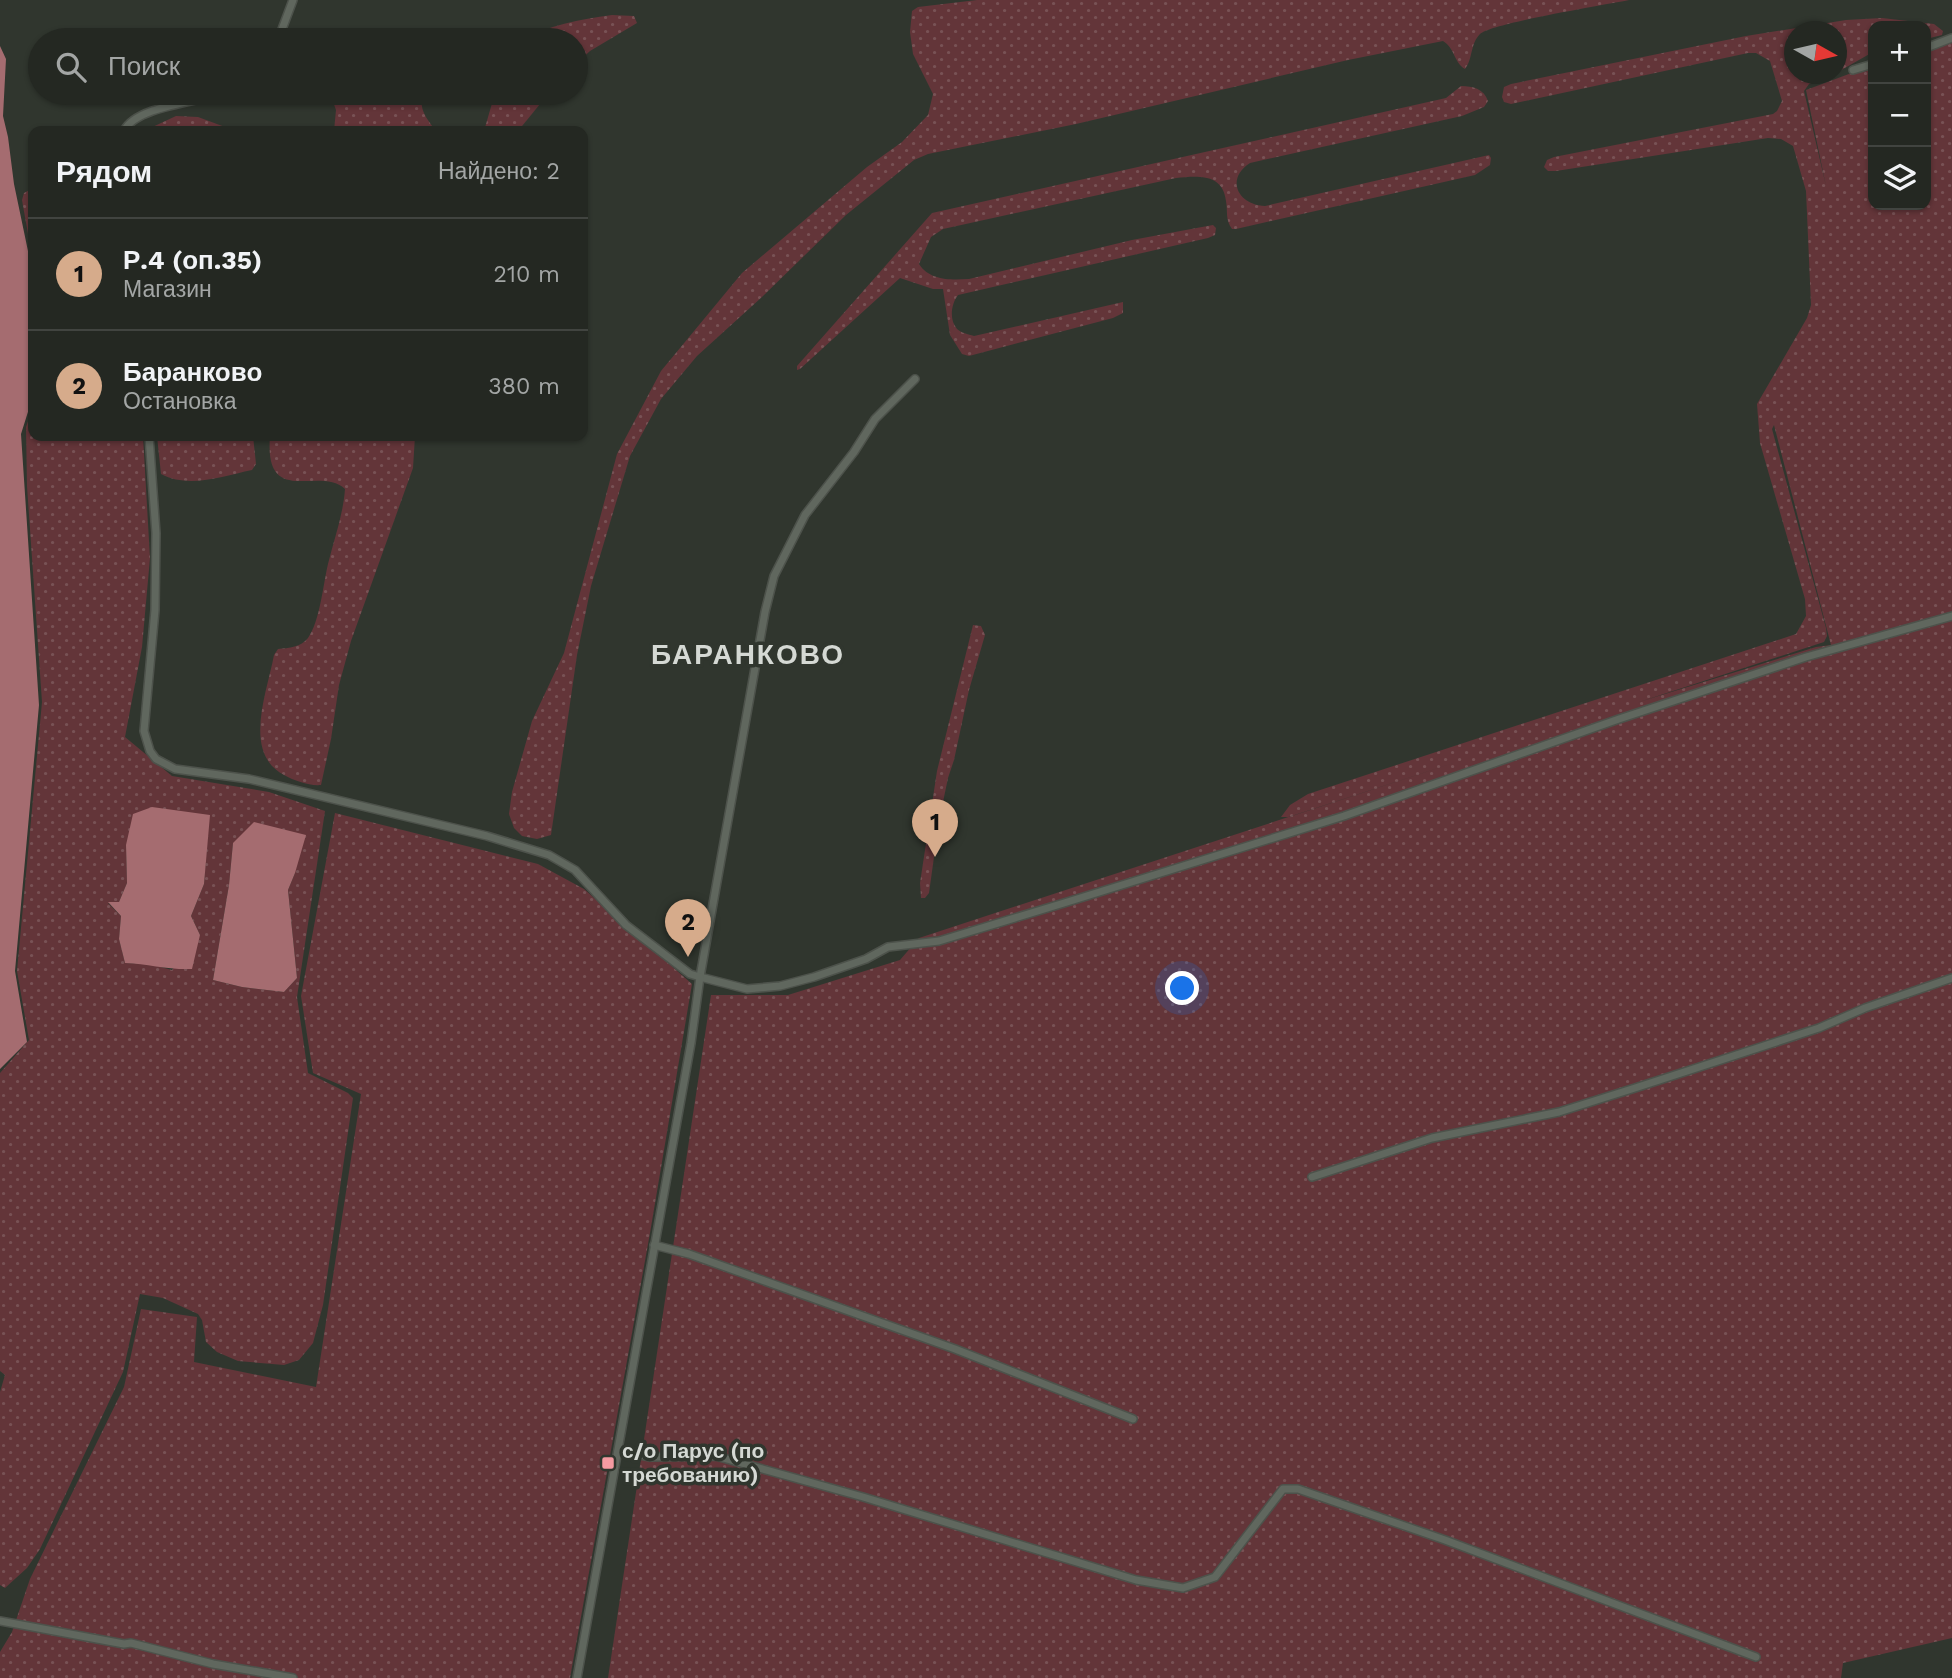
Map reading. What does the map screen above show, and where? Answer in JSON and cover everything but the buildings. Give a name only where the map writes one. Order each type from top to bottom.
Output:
[{"type":"street","points":[[282,28],[293,0]]},
{"type":"street","points":[[1931,46],[1952,38]]},
{"type":"street","points":[[1853,70],[1868,66]]},
{"type":"street","points":[[128,126],[134,118],[146,113],[182,105]]},
{"type":"street","points":[[577,1678],[765,612],[774,576],[805,515],[854,452],[875,419],[915,379]]},
{"type":"street","points":[[149,441],[157,525],[155,610],[144,731],[150,751],[156,759],[175,769],[249,779],[487,836],[549,855],[575,870],[626,925],[690,974],[747,989],[780,986],[814,977],[866,959],[888,947],[939,941],[1076,900],[1344,816],[1607,723],[1806,657],[1952,616]]},
{"type":"street","points":[[1312,1177],[1432,1138],[1559,1112],[1819,1028],[1866,1008],[1952,978]]},
{"type":"street","points":[[654,1245],[688,1254],[955,1349],[1133,1419]]},
{"type":"street","points":[[618,1451],[651,1457],[716,1456],[863,1497],[1136,1580],[1183,1588],[1215,1577],[1283,1489],[1298,1489],[1433,1535],[1756,1657]]},
{"type":"street","points":[[0,1621],[124,1644],[131,1643],[213,1664],[293,1678]]},
{"type":"shaded area","points":[[977,0],[1629,0],[1489,30],[1477,38],[1465,69],[1443,41],[1348,60],[1076,124],[928,154],[914,160],[846,215],[697,356],[661,399],[630,456],[591,586],[577,655],[551,835],[537,839],[522,836],[514,828],[509,814],[512,792],[532,721],[564,653],[617,454],[661,371],[742,273],[867,167],[902,142],[928,115],[933,94],[913,54],[910,32],[912,11],[918,7]]},
{"type":"shaded area","points":[[612,15],[634,16],[637,23],[588,53],[588,28],[551,28]]},
{"type":"shaded area","points":[[1882,18],[1908,21],[1868,21],[1868,55],[1847,67],[1847,21],[1840,21]]},
{"type":"shaded area","points":[[1931,24],[1943,31],[1942,35],[1931,38]]},
{"type":"shaded area","points":[[1784,30],[1784,84],[1809,84],[1804,91],[1826,186],[1806,90],[1822,84],[1847,84],[1847,75],[1868,67],[1868,210],[1931,210],[1931,43],[1952,35],[1952,1638],[1843,1663],[1841,1678],[608,1678],[711,995],[788,995],[900,960],[919,938],[1289,817],[1281,817],[1290,805],[1308,794],[1796,634],[1806,616],[1805,599],[1760,443],[1757,404],[1807,318],[1811,305],[1806,191],[1793,146],[1781,139],[1768,138],[1556,171],[1548,171],[1544,167],[1547,160],[1554,157],[1773,114],[1782,101],[1770,61],[1756,53],[1748,53],[1511,104],[1504,102],[1504,87]],"holes":[[[1774,425],[1831,645],[1816,647],[1636,703],[1824,642],[1827,636],[1772,429]]]},
{"type":"shaded area","points":[[0,46],[6,59],[3,116],[28,251],[28,412],[21,434],[39,705],[15,971],[27,1042],[0,1069]]},
{"type":"shaded area","points":[[1461,86],[1481,91],[1488,101],[1484,107],[1462,116],[1250,163],[1238,176],[1238,190],[1248,201],[1265,206],[1489,155],[1490,165],[1475,175],[1236,229],[1232,229],[1228,222],[1226,201],[1220,185],[1208,178],[1192,177],[1176,178],[943,229],[931,237],[919,264],[929,274],[941,278],[969,279],[1132,240],[1213,225],[1216,228],[1215,235],[1208,238],[958,295],[952,307],[954,325],[974,336],[1123,302],[1123,313],[1113,318],[969,356],[962,354],[950,335],[943,289],[933,289],[900,278],[797,370],[797,366],[932,213],[1446,98]]},
{"type":"shaded area","points":[[334,105],[423,105],[433,126],[334,126]]},
{"type":"shaded area","points":[[492,105],[539,105],[522,126],[485,126]]},
{"type":"shaded area","points":[[176,116],[198,117],[222,126],[155,126]]},
{"type":"shaded area","points":[[28,191],[28,234],[22,200],[24,193]]},
{"type":"shaded area","points":[[28,421],[28,441],[143,441],[150,558],[142,647],[125,737],[172,776],[269,792],[325,811],[297,997],[308,1073],[353,1098],[323,1305],[313,1343],[299,1360],[284,1365],[238,1361],[217,1352],[206,1342],[202,1320],[198,1314],[163,1298],[140,1294],[123,1372],[40,1549],[27,1568],[5,1588],[0,1585],[0,1392],[5,1375],[0,1371],[0,1073],[29,1040],[17,971],[42,702],[27,486]],"holes":[[[209,815],[204,884],[191,916],[200,935],[172,970],[149,964],[125,963],[119,939],[121,916],[108,903],[119,902],[127,883],[126,845]],[[233,843],[295,873],[288,890],[297,978],[284,992],[213,980],[229,885]]]},
{"type":"shaded area","points":[[158,441],[254,441],[256,464],[252,470],[194,481],[183,481],[161,474]]},
{"type":"shaded area","points":[[270,441],[415,441],[413,468],[351,641],[339,685],[321,785],[293,779],[271,765],[264,752],[261,721],[274,655],[278,649],[302,643],[312,631],[321,602],[345,489],[322,481],[285,479],[276,472],[270,458]]},
{"type":"shaded area","points":[[973,625],[981,626],[985,635],[948,778],[929,893],[925,898],[921,898],[920,883],[937,771]]},
{"type":"shaded area","points":[[152,807],[210,815],[204,884],[191,916],[200,935],[192,969],[125,963],[119,939],[121,916],[108,902],[119,902],[127,883],[126,845],[133,814]]},
{"type":"shaded area","points":[[335,813],[538,864],[584,889],[692,984],[570,1678],[0,1678],[0,1652],[12,1632],[30,1579],[124,1387],[141,1309],[197,1317],[194,1362],[316,1387],[361,1094],[313,1073],[301,996]]},
{"type":"shaded area","points":[[254,822],[306,835],[288,890],[297,978],[284,992],[213,980],[229,885],[233,843]]},
{"type":"place","name":"Р.4 (оп.35)","points":[[935,857]]},
{"type":"place","name":"Баранково","points":[[688,957]]},
{"type":"place","name":"с/о Парус (по требованию)","points":[[608,1463]]},
{"type":"district","name":"БАРАНКОВО","points":[[748,654]]}]
